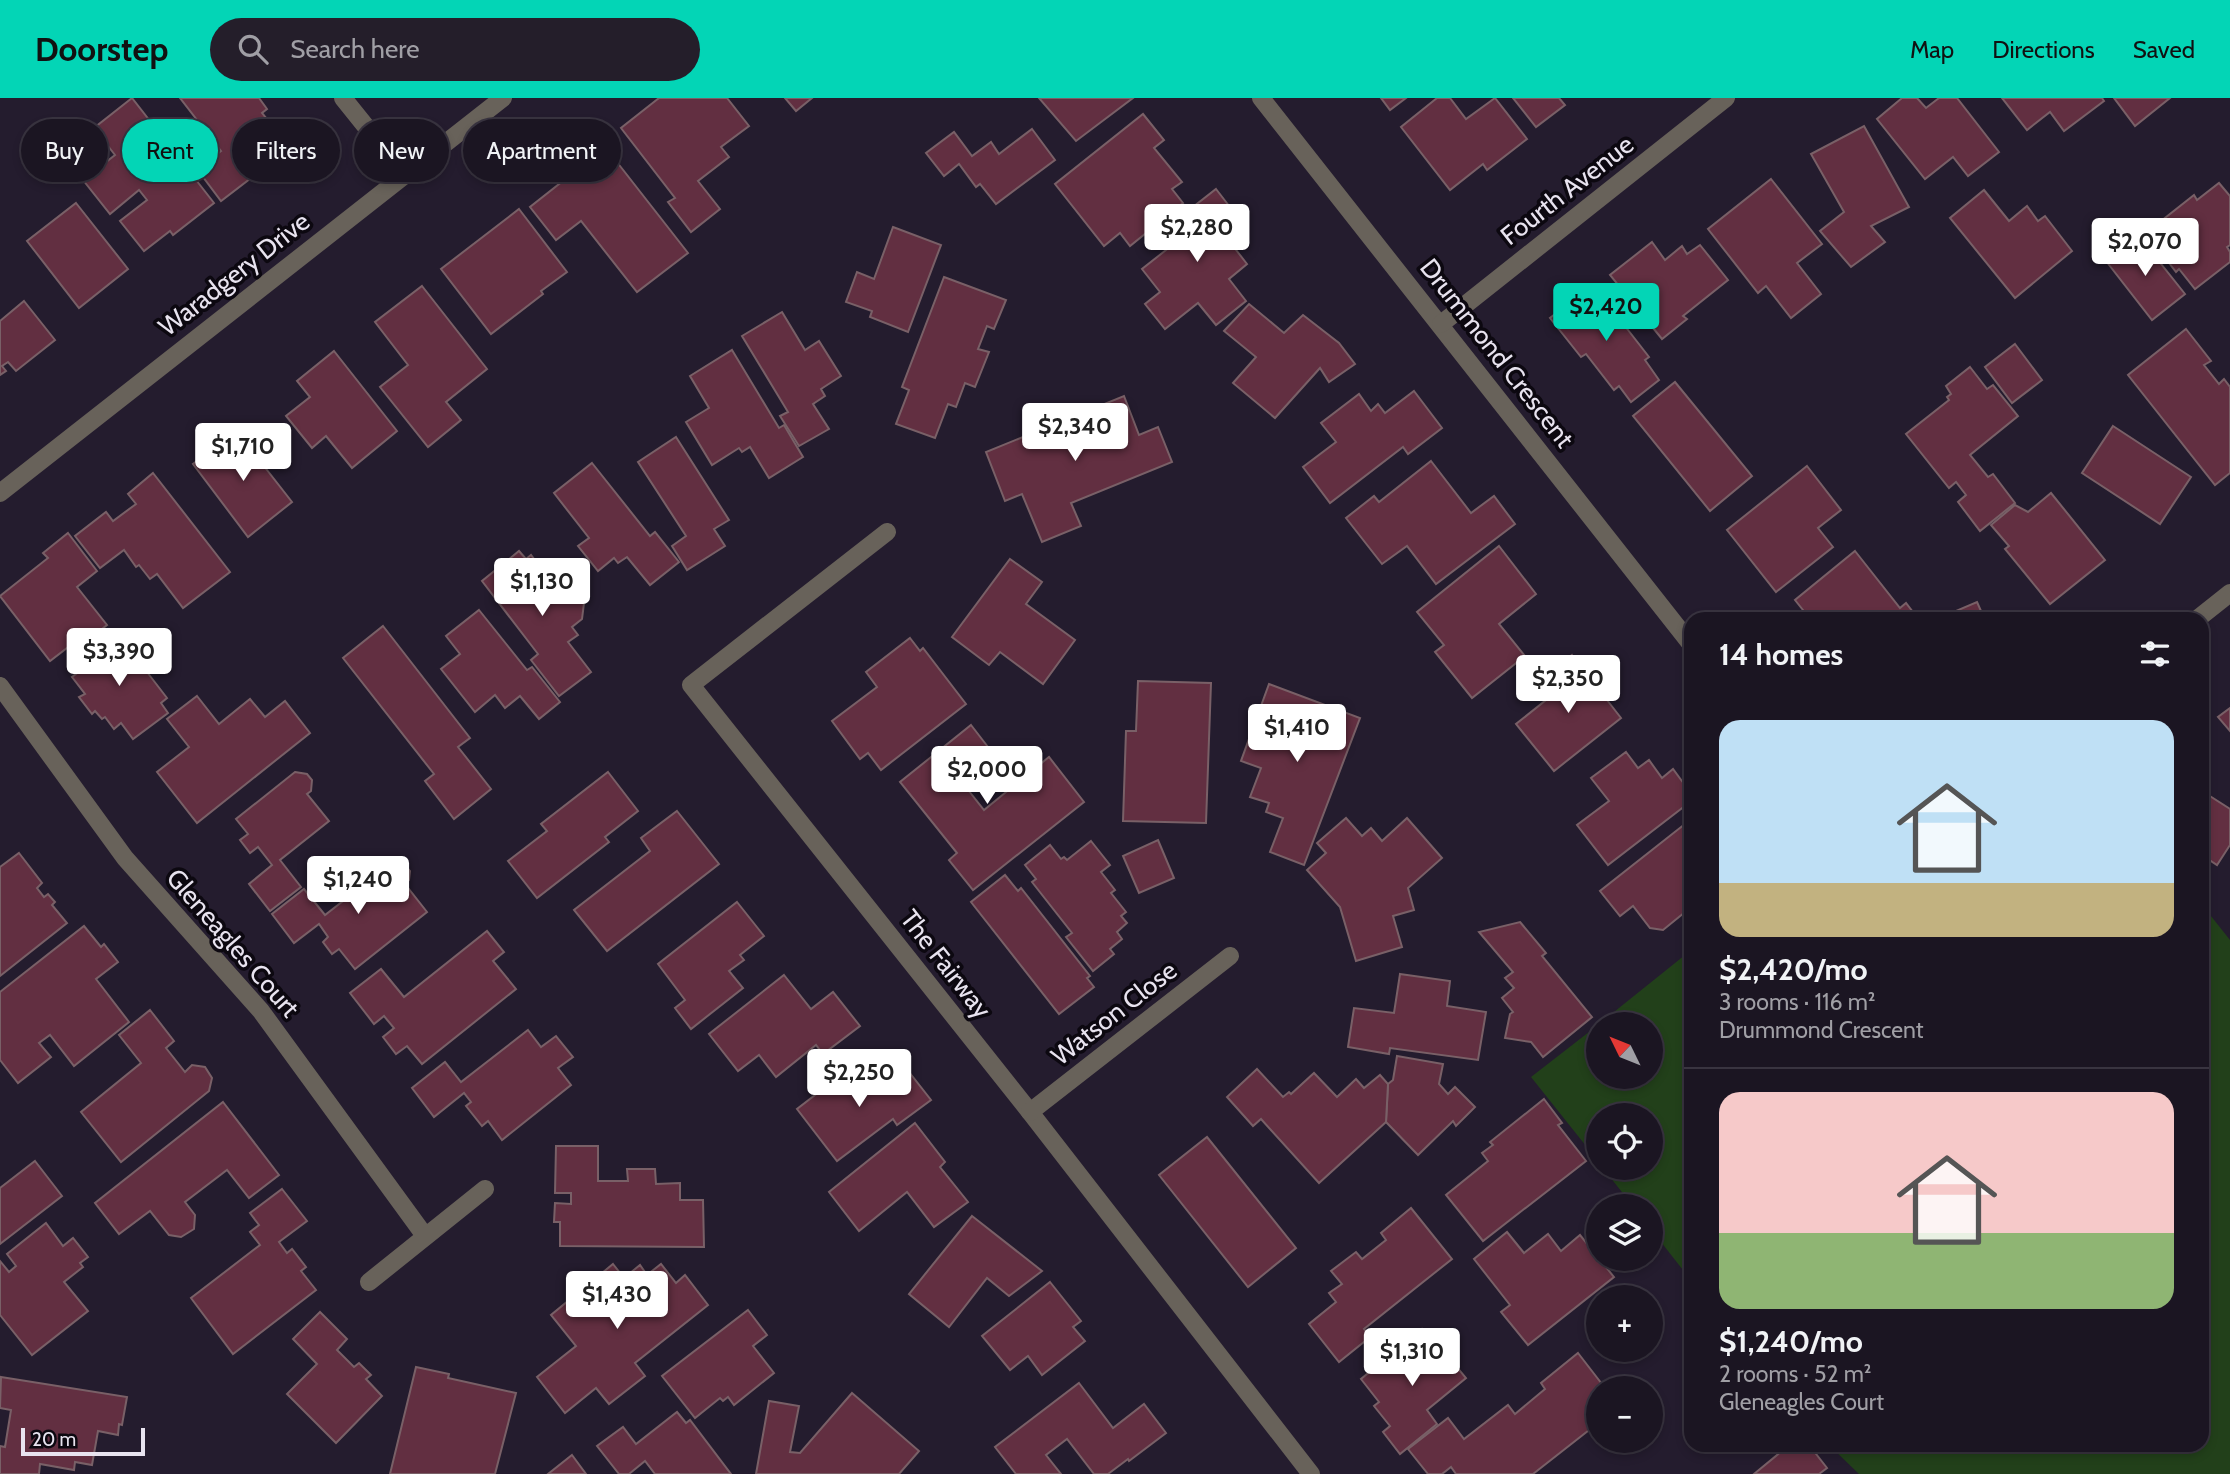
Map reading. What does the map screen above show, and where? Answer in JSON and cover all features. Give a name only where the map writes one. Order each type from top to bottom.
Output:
[{"type":"street","points":[[343,98],[360,119]]},
{"type":"street","name":"Waradgery Drive","points":[[449,139],[503,98]]},
{"type":"street","name":"Drummond Crescent","points":[[1261,98],[1684,635]]},
{"type":"street","name":"Fourth Avenue","points":[[1441,324],[1726,98]]},
{"type":"street","name":"Waradgery Drive","points":[[0,494],[394,182]]},
{"type":"street","name":"The Fairway","points":[[887,532],[691,685],[1030,1112],[1311,1474]]},
{"type":"street","points":[[2206,612],[2230,593]]},
{"type":"street","name":"Gleneagles Court","points":[[0,686],[125,858],[261,1011],[425,1236]]},
{"type":"street","name":"Watson Close","points":[[1030,1112],[1230,956]]},
{"type":"street","points":[[369,1282],[485,1189]]},
{"type":"green space","points":[[2209,914],[2230,940],[2230,1474],[1859,1474],[1836,1452],[2209,1452]]},
{"type":"green space","points":[[1684,956],[1684,1271],[1663,1245],[1663,1194],[1623,1194],[1612,1180],[1663,1180],[1663,1103],[1586,1103],[1586,1146],[1531,1077],[1586,1034],[1586,1089],[1663,1089],[1663,1012],[1614,1012]]},
{"type":"building","points":[[132,98],[148,119],[122,119],[122,182],[198,182],[214,203],[173,235],[170,231],[144,251],[120,221],[147,200],[139,190],[110,214],[85,182],[108,182],[108,160],[115,155],[108,146],[108,119],[105,119]]},
{"type":"building","points":[[180,98],[259,98],[267,109],[262,113],[267,119],[232,119],[232,182],[246,182],[221,201],[207,182],[218,182],[218,153],[221,151],[218,147],[218,119],[196,119]]},
{"type":"building","points":[[659,98],[727,98],[749,126],[721,147],[729,157],[698,181],[720,209],[691,232],[668,202],[675,198],[621,128]]},
{"type":"building","points":[[785,98],[812,98],[796,111]]},
{"type":"building","points":[[1039,98],[1133,98],[1076,141]]},
{"type":"building","points":[[1381,98],[1406,98],[1390,110]]},
{"type":"building","points":[[1437,98],[1450,98],[1466,119],[1495,98],[1527,139],[1487,170],[1483,164],[1450,190],[1401,127]]},
{"type":"building","points":[[1513,98],[1559,98],[1565,105],[1536,127]]},
{"type":"building","points":[[1902,98],[1917,98],[1926,108],[1939,98],[1957,98],[1999,152],[1968,176],[1953,157],[1925,179],[1877,119]]},
{"type":"building","points":[[2002,98],[2102,98],[2104,101],[2064,131],[2050,112],[2027,130]]},
{"type":"building","points":[[2114,98],[2170,98],[2135,126]]},
{"type":"building","points":[[1143,114],[1164,140],[1154,148],[1182,182],[1172,189],[1183,203],[1130,246],[1120,233],[1104,246],[1055,184]]},
{"type":"building","points":[[1864,126],[1909,207],[1871,226],[1885,242],[1851,267],[1820,231],[1844,212],[1811,154]]},
{"type":"building","points":[[1032,129],[1055,160],[996,204],[980,184],[976,187],[959,164],[944,176],[926,153],[954,132],[972,156],[991,142],[999,154]]},
{"type":"building","points":[[621,167],[688,253],[637,292],[581,221],[556,240],[530,207],[562,182],[621,182]]},
{"type":"building","points":[[1771,179],[1822,244],[1797,263],[1821,294],[1791,318],[1766,286],[1758,293],[1708,229]]},
{"type":"building","points":[[2219,183],[2230,196],[2230,245],[2227,247],[2230,262],[2195,289],[2179,269],[2176,272],[2146,233],[2194,195],[2197,200]]},
{"type":"building","points":[[1216,189],[1243,224],[1226,237],[1247,264],[1229,279],[1246,301],[1216,325],[1198,303],[1165,329],[1145,304],[1160,292],[1142,269],[1166,250],[1156,236]]},
{"type":"building","points":[[1984,190],[2009,221],[2027,206],[2038,221],[2045,216],[2072,251],[2015,298],[1950,218]]},
{"type":"building","points":[[76,203],[128,269],[79,308],[27,241]]},
{"type":"building","points":[[519,209],[567,272],[491,334],[441,269]]},
{"type":"building","points":[[893,227],[941,245],[908,332],[870,317],[872,311],[846,302],[857,272],[874,279]]},
{"type":"building","points":[[2138,235],[2185,294],[2152,320],[2106,261]]},
{"type":"building","points":[[1652,242],[1665,260],[1682,246],[1687,254],[1700,245],[1728,280],[1683,316],[1687,319],[1662,339],[1610,275]]},
{"type":"building","points":[[944,277],[1006,300],[994,329],[987,326],[978,349],[989,352],[975,387],[965,383],[956,407],[948,404],[935,438],[896,424],[909,390],[902,387]]},
{"type":"building","points":[[1593,285],[1649,357],[1645,360],[1659,380],[1631,402],[1619,386],[1614,390],[1586,354],[1581,357],[1550,318]]},
{"type":"building","points":[[422,286],[487,369],[446,402],[461,420],[428,447],[380,387],[408,365],[375,322]]},
{"type":"building","points":[[24,301],[55,340],[16,371],[8,362],[2,366],[6,371],[0,375],[0,321]]},
{"type":"building","points":[[1249,304],[1284,333],[1303,315],[1339,343],[1355,364],[1329,382],[1320,368],[1275,418],[1233,383],[1256,357],[1224,331]]},
{"type":"building","points":[[782,312],[805,350],[819,341],[841,376],[821,389],[825,396],[813,404],[829,429],[799,446],[780,416],[788,412],[742,336]]},
{"type":"building","points":[[2186,329],[2211,361],[2204,365],[2219,384],[2224,379],[2230,387],[2230,473],[2215,485],[2128,375]]},
{"type":"building","points":[[2015,344],[2042,380],[2012,403],[1985,367]]},
{"type":"building","points":[[732,350],[779,428],[784,425],[803,457],[769,478],[750,447],[742,452],[739,448],[712,465],[686,422],[709,408],[690,376]]},
{"type":"building","points":[[334,351],[397,431],[352,468],[326,436],[312,448],[286,416],[310,397],[297,381]]},
{"type":"building","points":[[1970,367],[1987,389],[1993,385],[2018,416],[1970,455],[1988,477],[1993,474],[2015,503],[1980,531],[1958,502],[1966,495],[1956,482],[1949,488],[1906,434],[1949,400],[1947,397],[1951,394],[1946,386]]},
{"type":"building","points":[[1675,382],[1752,476],[1710,511],[1633,416]]},
{"type":"building","points":[[1414,391],[1442,428],[1408,454],[1403,447],[1330,503],[1303,467],[1336,442],[1321,423],[1359,394],[1371,411],[1378,404],[1385,413]]},
{"type":"building","points":[[1124,396],[1139,435],[1158,427],[1172,462],[1071,503],[1081,526],[1042,542],[1022,494],[1005,501],[986,452]]},
{"type":"building","points":[[2113,426],[2191,477],[2160,524],[2082,473]]},
{"type":"building","points":[[237,431],[250,447],[255,444],[265,458],[260,461],[292,502],[248,537],[193,464]]},
{"type":"building","points":[[676,437],[729,520],[714,529],[725,546],[687,570],[672,546],[686,536],[638,462]]},
{"type":"building","points":[[1431,461],[1471,513],[1494,496],[1515,524],[1436,584],[1407,546],[1382,564],[1346,518],[1374,496],[1379,502]]},
{"type":"building","points":[[592,463],[650,536],[655,532],[679,562],[650,585],[627,557],[618,563],[614,558],[598,571],[578,546],[589,538],[554,493]]},
{"type":"building","points":[[1807,466],[1841,510],[1818,528],[1833,547],[1776,592],[1727,530]]},
{"type":"building","points":[[153,473],[230,572],[183,608],[157,574],[150,579],[139,565],[136,567],[124,550],[100,568],[75,536],[106,512],[113,521],[136,504],[128,494]]},
{"type":"building","points":[[2051,493],[2105,560],[2050,604],[2005,549],[2009,546],[1991,525],[2015,505],[2028,512]]},
{"type":"building","points":[[68,533],[97,571],[77,587],[107,625],[84,643],[80,638],[50,661],[0,596],[48,558],[43,553]]},
{"type":"building","points":[[1499,546],[1536,594],[1499,624],[1525,656],[1472,698],[1435,652],[1444,645],[1417,612]]},
{"type":"building","points":[[519,551],[526,559],[531,555],[555,587],[574,590],[584,603],[582,619],[572,627],[578,635],[568,642],[591,672],[559,696],[531,660],[538,654],[482,581]]},
{"type":"building","points":[[1855,551],[1900,608],[1906,603],[1913,612],[1805,612],[1795,600]]},
{"type":"building","points":[[1010,559],[1042,582],[1026,604],[1075,640],[1043,684],[1000,652],[989,665],[952,637]]},
{"type":"building","points":[[1977,602],[1981,612],[1953,612]]},
{"type":"building","points":[[479,610],[527,670],[532,667],[560,702],[539,719],[520,696],[505,708],[495,695],[475,712],[441,669],[460,654],[446,636]]},
{"type":"building","points":[[383,626],[470,738],[458,747],[491,789],[454,819],[425,781],[434,774],[343,658]]},
{"type":"building","points":[[120,637],[167,698],[161,703],[168,713],[133,739],[121,723],[114,729],[105,717],[102,719],[95,711],[92,714],[79,697],[85,694],[72,677],[76,674],[69,664],[95,644],[101,652]]},
{"type":"building","points":[[910,638],[920,651],[923,648],[966,704],[881,770],[868,753],[860,759],[832,721],[877,687],[866,672]]},
{"type":"building","points":[[1572,655],[1621,718],[1554,771],[1516,724],[1551,696],[1539,681]]},
{"type":"building","points":[[1138,681],[1211,683],[1206,823],[1123,821],[1126,731],[1136,731]]},
{"type":"building","points":[[1269,684],[1360,718],[1304,865],[1270,852],[1283,818],[1266,812],[1269,803],[1250,797],[1261,768],[1241,761]]},
{"type":"building","points":[[197,696],[219,724],[250,699],[265,717],[285,701],[310,733],[197,823],[157,772],[189,747],[167,719]]},
{"type":"building","points":[[2230,708],[2230,731],[2218,717]]},
{"type":"building","points":[[971,725],[998,760],[965,786],[984,810],[1049,757],[1084,802],[973,890],[949,860],[957,853],[900,782]]},
{"type":"building","points":[[1626,752],[1638,768],[1649,760],[1662,778],[1673,769],[1684,784],[1684,807],[1608,865],[1577,825],[1609,801],[1591,778]]},
{"type":"building","points":[[295,772],[307,774],[312,780],[311,791],[307,794],[329,821],[280,860],[301,887],[270,911],[249,884],[272,865],[258,847],[250,853],[240,840],[248,834],[236,819]]},
{"type":"building","points":[[608,772],[638,811],[605,837],[609,842],[537,898],[508,861],[547,831],[541,824]]},
{"type":"building","points":[[2209,796],[2230,809],[2230,845],[2217,865],[2209,860]]},
{"type":"building","points":[[677,811],[719,864],[607,951],[574,910],[650,851],[641,838]]},
{"type":"building","points":[[1346,818],[1362,836],[1371,828],[1382,841],[1407,818],[1442,858],[1408,888],[1414,910],[1393,916],[1402,947],[1356,961],[1340,907],[1307,870],[1326,853],[1317,843]]},
{"type":"building","points":[[1684,825],[1684,913],[1663,930],[1650,928],[1633,906],[1620,916],[1600,891]]},
{"type":"building","points":[[1158,840],[1174,878],[1139,893],[1123,856]]},
{"type":"building","points":[[1091,841],[1110,865],[1101,872],[1115,890],[1111,893],[1126,912],[1121,916],[1127,923],[1117,932],[1122,939],[1110,949],[1114,954],[1093,971],[1066,937],[1072,933],[1032,882],[1036,879],[1025,865],[1050,845],[1061,859],[1064,857],[1067,860]]},
{"type":"building","points":[[19,853],[42,883],[37,888],[44,897],[48,894],[55,902],[52,905],[67,923],[0,976],[0,867]]},
{"type":"building","points":[[393,862],[404,864],[410,871],[409,880],[405,884],[427,912],[355,969],[339,949],[332,954],[323,942],[328,937],[319,924],[294,943],[272,914],[304,889],[325,915]]},
{"type":"building","points":[[1005,875],[1018,891],[1021,888],[1090,976],[1087,978],[1094,987],[1059,1014],[971,902]]},
{"type":"building","points":[[737,902],[764,936],[740,955],[744,960],[729,971],[743,988],[691,1029],[675,1008],[685,1000],[658,964]]},
{"type":"building","points":[[1520,922],[1546,953],[1542,956],[1588,1012],[1586,1022],[1543,1057],[1531,1042],[1505,1038],[1510,1014],[1513,1012],[1502,998],[1514,988],[1505,978],[1513,972],[1479,932]]},
{"type":"building","points":[[84,926],[101,947],[104,944],[118,962],[96,979],[129,1022],[74,1066],[50,1035],[39,1043],[51,1057],[18,1083],[0,1060],[0,992]]},
{"type":"building","points":[[487,931],[504,952],[493,961],[516,989],[422,1064],[407,1046],[396,1054],[383,1037],[394,1028],[384,1016],[374,1024],[350,993],[381,969],[404,997]]},
{"type":"building","points":[[1400,974],[1450,981],[1447,1006],[1486,1012],[1478,1060],[1390,1048],[1389,1054],[1348,1047],[1354,1008],[1394,1013]]},
{"type":"building","points":[[784,975],[811,1009],[833,992],[860,1026],[823,1054],[816,1045],[776,1077],[759,1055],[738,1071],[709,1034]]},
{"type":"building","points":[[150,1010],[174,1041],[166,1048],[185,1072],[192,1065],[205,1067],[212,1078],[209,1091],[121,1162],[81,1112],[141,1063],[119,1035]]},
{"type":"building","points":[[528,1030],[541,1047],[556,1036],[573,1057],[558,1068],[571,1085],[502,1140],[488,1121],[482,1126],[466,1106],[471,1102],[464,1093],[434,1117],[412,1088],[445,1062],[461,1082]]},
{"type":"building","points":[[1397,1056],[1443,1064],[1439,1084],[1448,1094],[1455,1087],[1475,1107],[1456,1126],[1453,1121],[1418,1155],[1386,1122],[1388,1084],[1393,1080]]},
{"type":"building","points":[[839,1067],[856,1090],[869,1081],[875,1090],[905,1067],[931,1100],[897,1125],[893,1119],[837,1161],[797,1109],[815,1095],[810,1089]]},
{"type":"building","points":[[1257,1069],[1283,1097],[1289,1092],[1291,1094],[1314,1073],[1337,1097],[1356,1079],[1364,1088],[1380,1075],[1388,1084],[1386,1122],[1319,1183],[1261,1119],[1253,1126],[1227,1097]]},
{"type":"building","points":[[1544,1099],[1562,1123],[1558,1125],[1586,1161],[1483,1241],[1446,1195],[1488,1161],[1482,1153],[1493,1145],[1490,1142]]},
{"type":"building","points":[[223,1102],[279,1175],[249,1198],[227,1170],[185,1202],[195,1215],[194,1229],[181,1237],[169,1235],[150,1211],[119,1234],[95,1203]]},
{"type":"building","points":[[915,1123],[945,1162],[940,1167],[968,1202],[934,1227],[907,1192],[859,1231],[829,1192]]},
{"type":"building","points":[[1207,1137],[1296,1248],[1248,1287],[1159,1175]]},
{"type":"building","points":[[556,1146],[598,1146],[598,1181],[628,1181],[627,1169],[655,1169],[656,1184],[680,1183],[680,1200],[703,1200],[704,1247],[560,1246],[560,1222],[554,1222],[555,1203],[571,1204],[571,1193],[555,1193]]},
{"type":"building","points":[[35,1161],[62,1196],[0,1244],[0,1188]]},
{"type":"building","points":[[282,1189],[307,1221],[279,1242],[287,1253],[292,1249],[306,1267],[301,1271],[316,1290],[233,1354],[191,1298],[260,1245],[250,1232],[259,1225],[250,1213]]},
{"type":"building","points":[[1411,1208],[1452,1259],[1364,1329],[1370,1337],[1339,1362],[1309,1324],[1336,1302],[1329,1293],[1342,1284],[1331,1271],[1356,1252],[1362,1259],[1386,1240],[1381,1233]]},
{"type":"building","points":[[972,1216],[1042,1271],[1009,1296],[987,1278],[949,1327],[909,1294]]},
{"type":"building","points":[[46,1223],[63,1246],[73,1238],[88,1257],[80,1263],[83,1267],[64,1282],[88,1311],[32,1355],[0,1315],[0,1261],[9,1272],[16,1266],[7,1254]]},
{"type":"building","points":[[1507,1232],[1524,1253],[1548,1234],[1561,1251],[1580,1235],[1586,1242],[1586,1271],[1609,1271],[1614,1277],[1604,1285],[1586,1285],[1586,1299],[1528,1345],[1501,1312],[1510,1305],[1474,1259]]},
{"type":"building","points":[[613,1264],[624,1278],[640,1265],[647,1275],[661,1264],[676,1283],[685,1275],[708,1305],[635,1363],[645,1376],[609,1404],[596,1388],[565,1413],[537,1377],[576,1346],[551,1315]]},
{"type":"building","points":[[1050,1282],[1081,1321],[1073,1327],[1085,1341],[1042,1375],[1028,1356],[1010,1370],[982,1336]]},
{"type":"building","points":[[748,1310],[767,1335],[753,1346],[774,1373],[734,1405],[728,1397],[723,1401],[720,1398],[695,1418],[662,1376]]},
{"type":"building","points":[[320,1312],[347,1339],[337,1350],[354,1367],[359,1363],[371,1375],[366,1379],[382,1396],[336,1443],[287,1394],[317,1364],[293,1339]]},
{"type":"building","points":[[1422,1329],[1466,1378],[1427,1410],[1437,1424],[1400,1454],[1383,1432],[1390,1426],[1374,1406],[1379,1402],[1361,1379]]},
{"type":"building","points":[[1578,1353],[1596,1376],[1586,1376],[1586,1432],[1533,1474],[1456,1474],[1451,1467],[1442,1474],[1428,1474],[1408,1449],[1448,1418],[1464,1439],[1508,1405],[1515,1414],[1545,1389],[1541,1383]]},
{"type":"building","points":[[416,1367],[449,1374],[448,1378],[516,1393],[495,1474],[390,1474]]},
{"type":"building","points":[[1,1377],[127,1397],[118,1435],[98,1431],[92,1465],[75,1462],[74,1470],[40,1464],[39,1474],[0,1474],[0,1446],[5,1447],[11,1410],[0,1408]]},
{"type":"building","points":[[1079,1383],[1113,1428],[1144,1404],[1166,1433],[1108,1474],[1094,1474],[1067,1439],[1046,1455],[1061,1474],[1016,1474],[995,1447]]},
{"type":"building","points":[[852,1393],[919,1451],[899,1474],[756,1474],[769,1401],[799,1406],[790,1452],[800,1453]]},
{"type":"building","points":[[677,1412],[686,1423],[690,1420],[731,1474],[655,1474],[645,1461],[629,1474],[619,1474],[597,1446],[623,1427],[636,1444]]},
{"type":"building","points":[[1781,1452],[1815,1452],[1827,1468],[1819,1474],[1754,1474]]},
{"type":"building","points":[[572,1455],[586,1474],[548,1474]]}]
